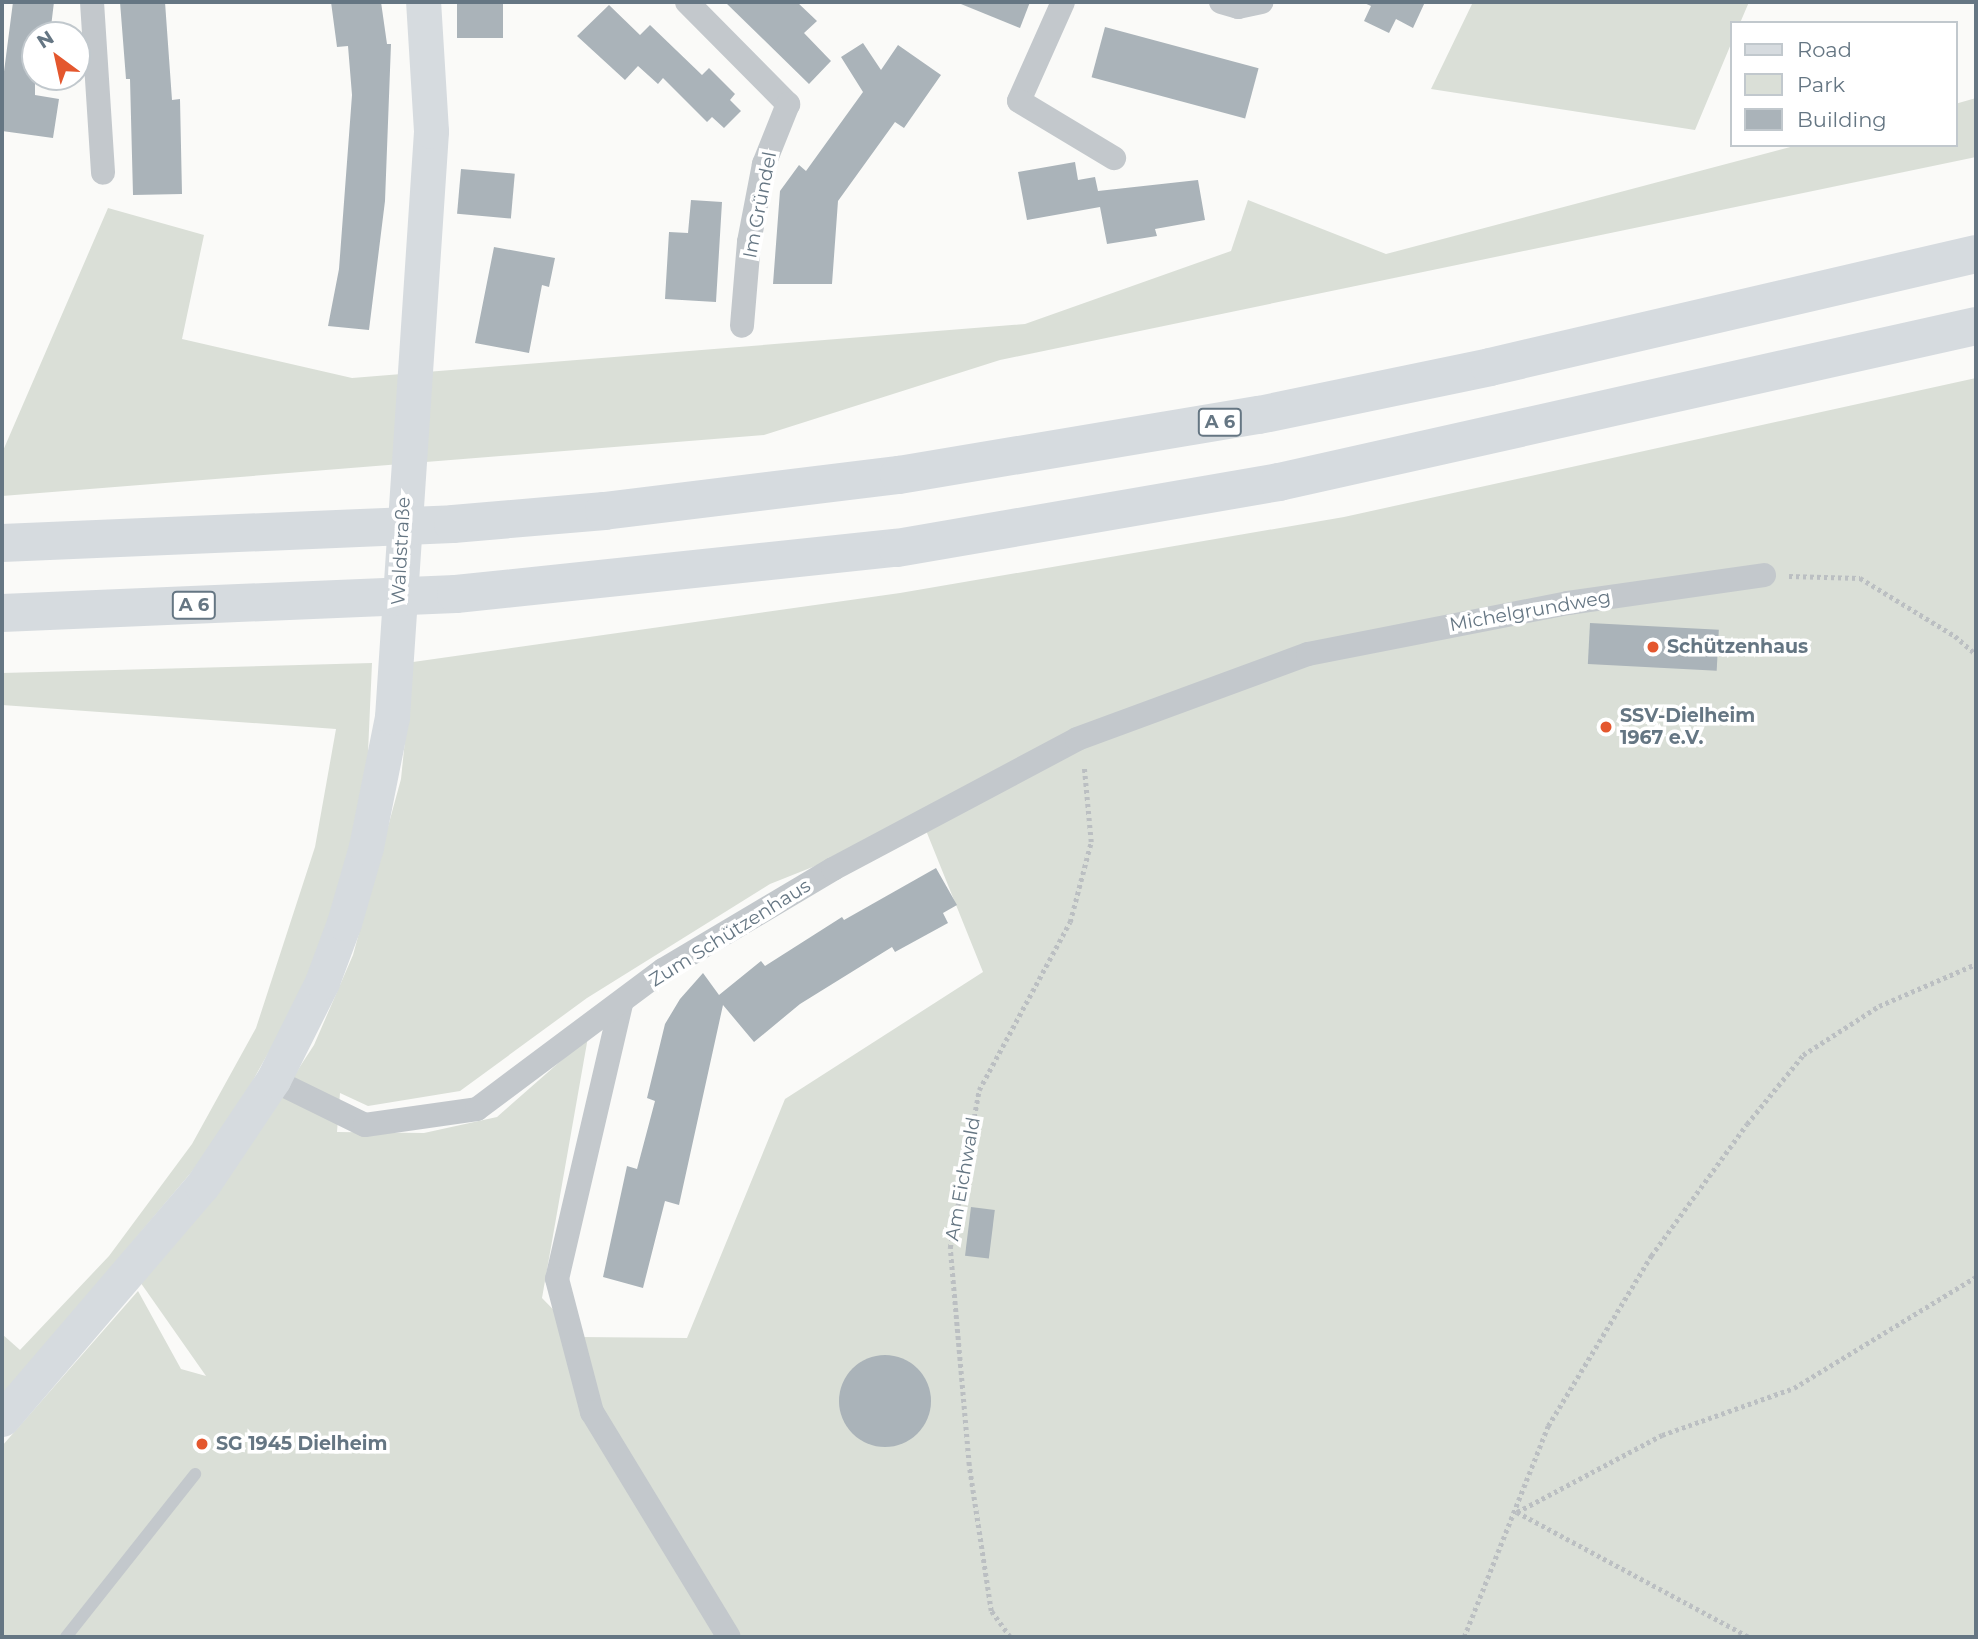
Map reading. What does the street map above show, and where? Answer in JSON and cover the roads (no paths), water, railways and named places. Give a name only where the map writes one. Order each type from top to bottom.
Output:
[{"type":"highway","name":"A 6","points":[[2,543],[384,529],[749,495],[1097,444],[1490,367],[1976,254]]},
{"type":"highway","name":"A 6","points":[[2,613],[456,594],[871,551],[1096,514],[1497,436],[1976,326]]},
{"type":"street","points":[[92,2],[103,173]]},
{"type":"street","name":"Waldstraße","points":[[2,1419],[202,1186],[273,1080],[321,982],[344,923],[366,846],[392,717],[430,131],[423,2]]},
{"type":"street","name":"Im Gründel","points":[[687,2],[788,104],[764,164],[750,242],[742,326]]},
{"type":"street","points":[[1063,2],[1019,101],[1114,158]]},
{"type":"street","points":[[1221,2],[1238,7],[1261,2]]},
{"type":"street","name":"Michelgrundweg","points":[[1077,739],[1308,654],[1568,603],[1764,575]]},
{"type":"street","name":"Zum Schützenhaus","points":[[273,1080],[365,1125],[477,1109],[663,970],[833,869],[1077,739]]},
{"type":"street","points":[[621,1004],[557,1279],[592,1412],[729,1637]]},
{"type":"lane","points":[[66,1637],[195,1474]]},
{"type":"place","name":"Schützenhaus","points":[[1653,647]]},
{"type":"place","name":"SSV-Dielheim 1967 e.V.","points":[[1606,727]]},
{"type":"place","name":"SG 1945 Dielheim","points":[[202,1444]]}]
